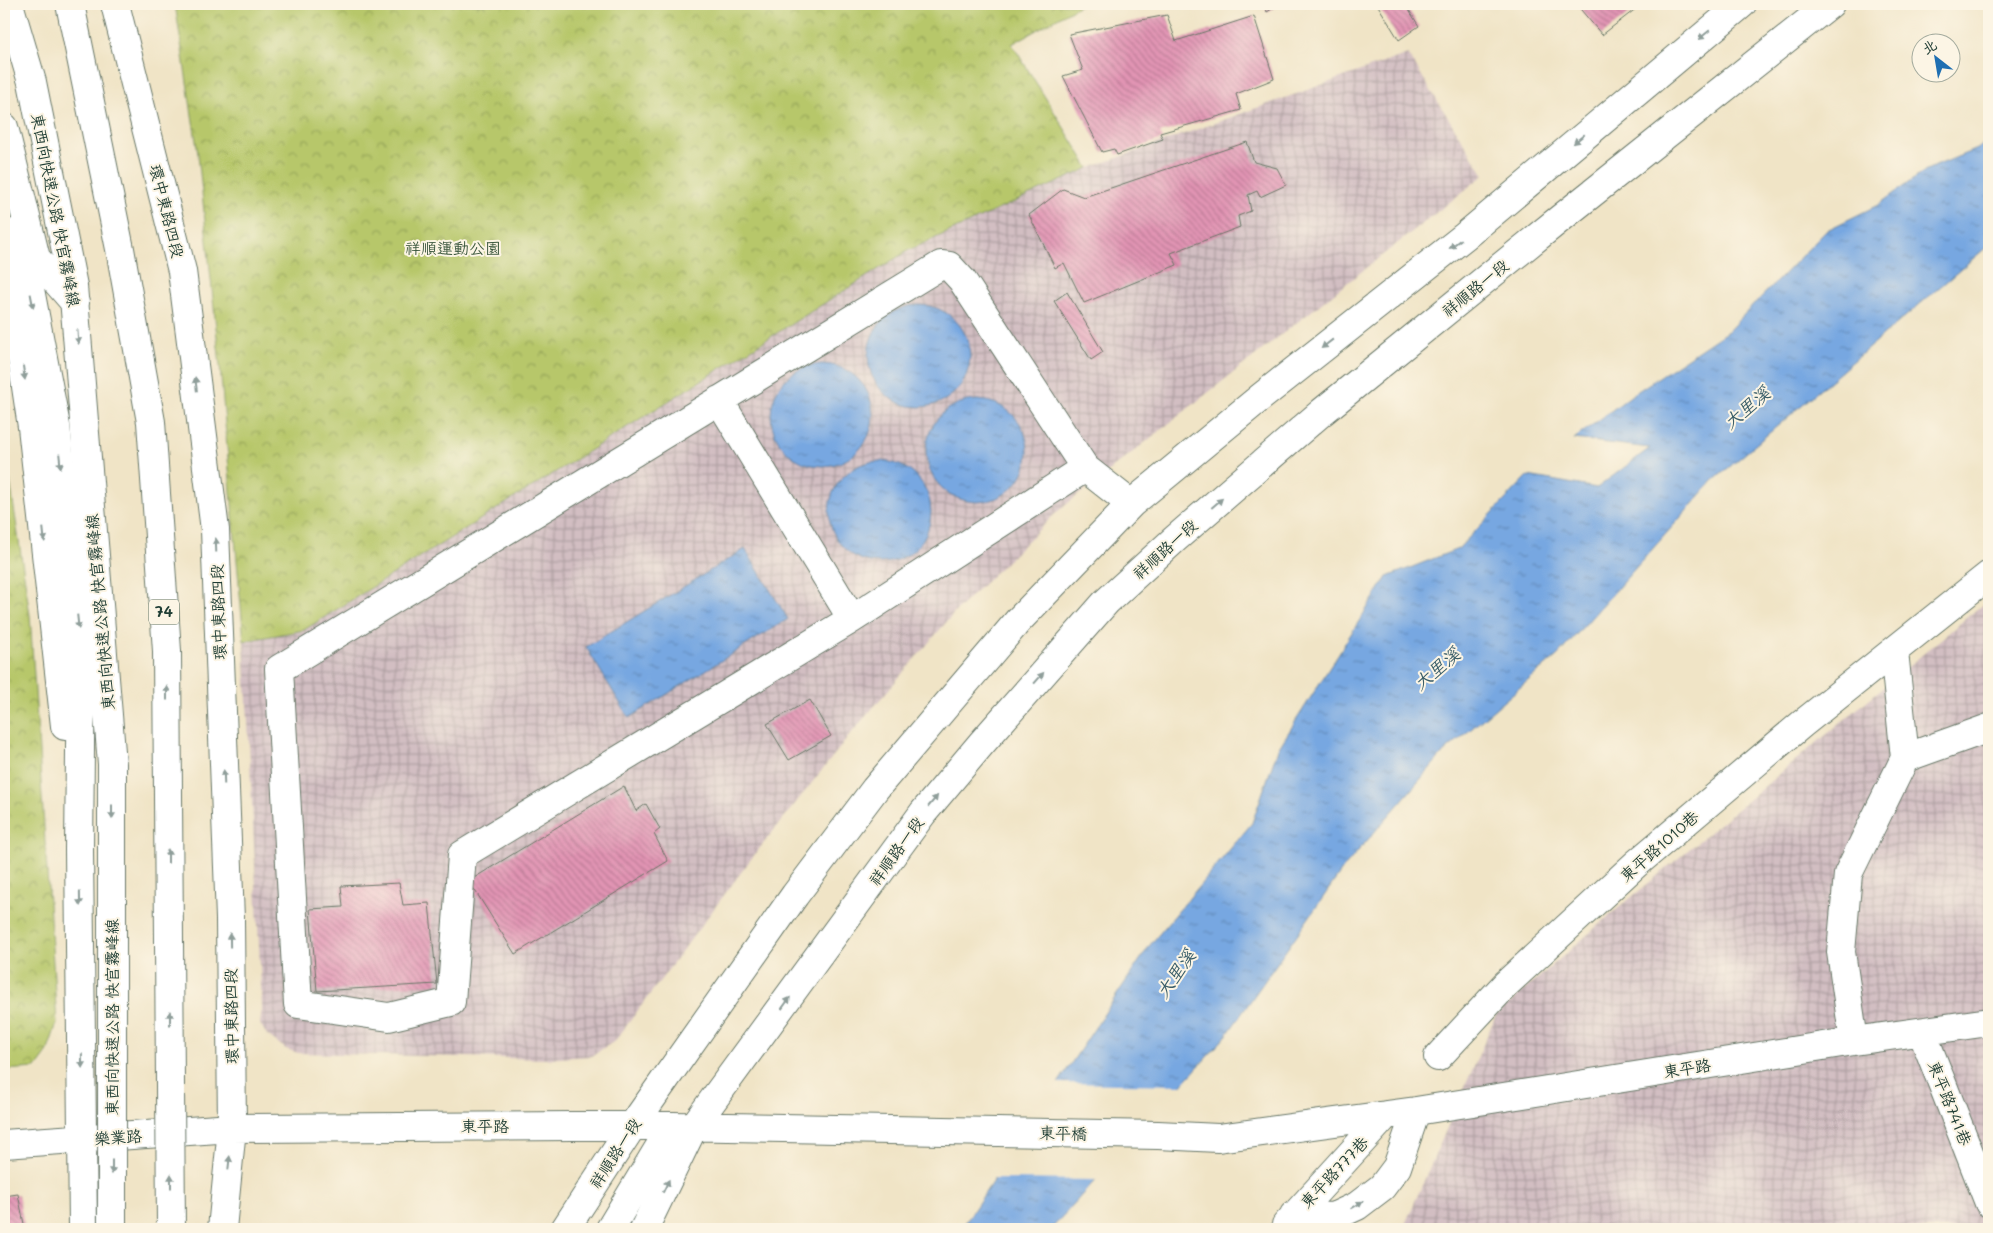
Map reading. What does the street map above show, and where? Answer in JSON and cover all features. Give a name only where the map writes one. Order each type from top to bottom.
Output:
[{"type":"main road","name":"東西向快速公路 快官霧峰線","points":[[9,4],[32,82],[75,303],[112,764],[112,1229]]},
{"type":"main road","name":"74","points":[[70,4],[120,249],[151,422],[167,651],[171,1229]]},
{"type":"main road","name":"環中東路四段","points":[[115,4],[182,271],[215,530],[230,919],[232,1128],[222,1229]]},
{"type":"main road","name":"祥順路一段","points":[[565,1229],[633,1125],[795,896],[875,789],[1018,621],[1131,504],[1261,397],[1465,236],[1742,4]]},
{"type":"main road","name":"祥順路一段","points":[[644,1229],[683,1126],[923,813],[1106,602],[1175,539],[1322,412],[1556,222],[1830,4]]},
{"type":"main road","points":[[4,127],[36,258],[75,303]]},
{"type":"main road","points":[[4,150],[56,426],[80,640],[79,850],[83,1229]]},
{"type":"main road","points":[[4,256],[12,293],[32,427],[79,850]]},
{"type":"main road","points":[[1085,468],[852,619],[462,855],[450,1002],[389,1017],[298,1004],[279,669],[941,265],[949,266],[962,280],[1085,468],[1131,504]]},
{"type":"main road","points":[[719,400],[852,619]]},
{"type":"main road","name":"東平路1010巷","points":[[1438,1057],[1506,984],[1636,864],[1802,724],[1989,575]]},
{"type":"main road","points":[[1854,1041],[1841,952],[1848,874],[1906,758],[1894,651]]},
{"type":"main road","points":[[1906,758],[1989,728]]},
{"type":"main road","name":"東平路","points":[[1386,1115],[1854,1041],[1989,1022]]},
{"type":"main road","name":"東平路741巷","points":[[1922,1032],[1989,1203]]},
{"type":"main road","points":[[1288,1222],[1333,1217],[1357,1206],[1382,1187],[1397,1167],[1416,1111]]},
{"type":"main road","name":"東平橋","points":[[739,1127],[1158,1135],[1218,1138],[1386,1115]]},
{"type":"main road","name":"東平路777巷","points":[[1288,1222],[1386,1115]]},
{"type":"main road","name":"東平路","points":[[232,1128],[633,1125],[739,1127]]},
{"type":"main road","points":[[610,1229],[683,1126]]},
{"type":"main road","name":"樂業路","points":[[4,1144],[232,1128]]},
{"type":"shaded area","points":[[1408,54],[1484,175],[1058,511],[955,612],[854,730],[751,859],[615,1041],[591,1056],[545,1059],[298,1053],[286,1049],[267,1035],[260,1024],[262,1007],[244,641],[304,630],[909,250],[1089,168]]},
{"type":"shaded area","points":[[1989,599],[1989,1229],[1403,1229],[1496,1015],[1603,921]]},
{"type":"green space","name":"祥順運動公園","points":[[175,4],[1082,4],[1012,44],[1089,168],[909,250],[304,630],[244,641],[220,366],[198,154]]},
{"type":"green space","points":[[4,441],[30,615],[57,1023],[47,1053],[36,1068],[4,1070]]},
{"type":"water","name":"大里溪","points":[[1989,138],[1989,245],[1713,481],[1558,655],[1444,752],[1345,866],[1226,1036],[1051,1229],[961,1229],[1150,945],[1252,823],[1278,749],[1387,577],[1458,549],[1528,476],[1597,488],[1650,448],[1574,439],[1632,395],[1728,331],[1827,230],[1878,205],[1926,170],[1979,148]]},
{"type":"water","points":[[919,305],[939,309],[955,320],[966,336],[970,356],[966,376],[955,392],[939,403],[919,407],[899,403],[883,392],[872,376],[868,356],[872,336],[883,320],[899,309]]},
{"type":"water","points":[[822,364],[841,368],[858,379],[869,396],[873,415],[869,434],[858,451],[841,462],[822,466],[803,462],[786,451],[775,434],[771,415],[775,396],[786,379],[803,368]]},
{"type":"water","points":[[977,400],[996,404],[1013,415],[1024,432],[1028,451],[1024,470],[1013,487],[996,498],[977,502],[958,498],[941,487],[930,470],[926,451],[930,432],[941,415],[958,404]]},
{"type":"water","points":[[880,461],[900,465],[916,476],[927,492],[931,512],[927,532],[916,548],[900,559],[880,563],[860,559],[844,548],[833,532],[829,512],[833,492],[844,476],[860,465]]},
{"type":"water","points":[[745,549],[788,619],[629,718],[586,647]]},
{"type":"pier","points":[[1055,1083],[1184,1085],[1099,1180],[992,1179]]},
{"type":"building","points":[[1263,4],[1280,4],[1267,12]]},
{"type":"building","points":[[1377,4],[1405,4],[1419,26],[1399,40]]},
{"type":"building","points":[[1576,4],[1642,4],[1602,35]]},
{"type":"building","points":[[1167,15],[1176,41],[1254,16],[1274,79],[1236,94],[1241,110],[1160,133],[1163,139],[1117,155],[1114,149],[1102,152],[1063,76],[1083,70],[1069,34]]},
{"type":"building","points":[[1247,142],[1254,162],[1277,168],[1286,185],[1260,197],[1257,191],[1248,195],[1251,211],[1238,216],[1240,227],[1171,253],[1177,265],[1084,303],[1064,263],[1055,268],[1029,215],[1063,189],[1084,197]]},
{"type":"building","points":[[1067,292],[1103,352],[1091,360],[1054,301]]},
{"type":"building","points":[[810,700],[831,736],[789,760],[767,724]]},
{"type":"building","points":[[624,786],[636,811],[646,804],[660,829],[654,834],[668,861],[515,954],[469,881]]},
{"type":"building","points":[[399,883],[403,905],[429,903],[437,984],[317,991],[310,909],[343,907],[341,886]]},
{"type":"building","points":[[18,1194],[25,1229],[4,1229],[4,1196]]}]
